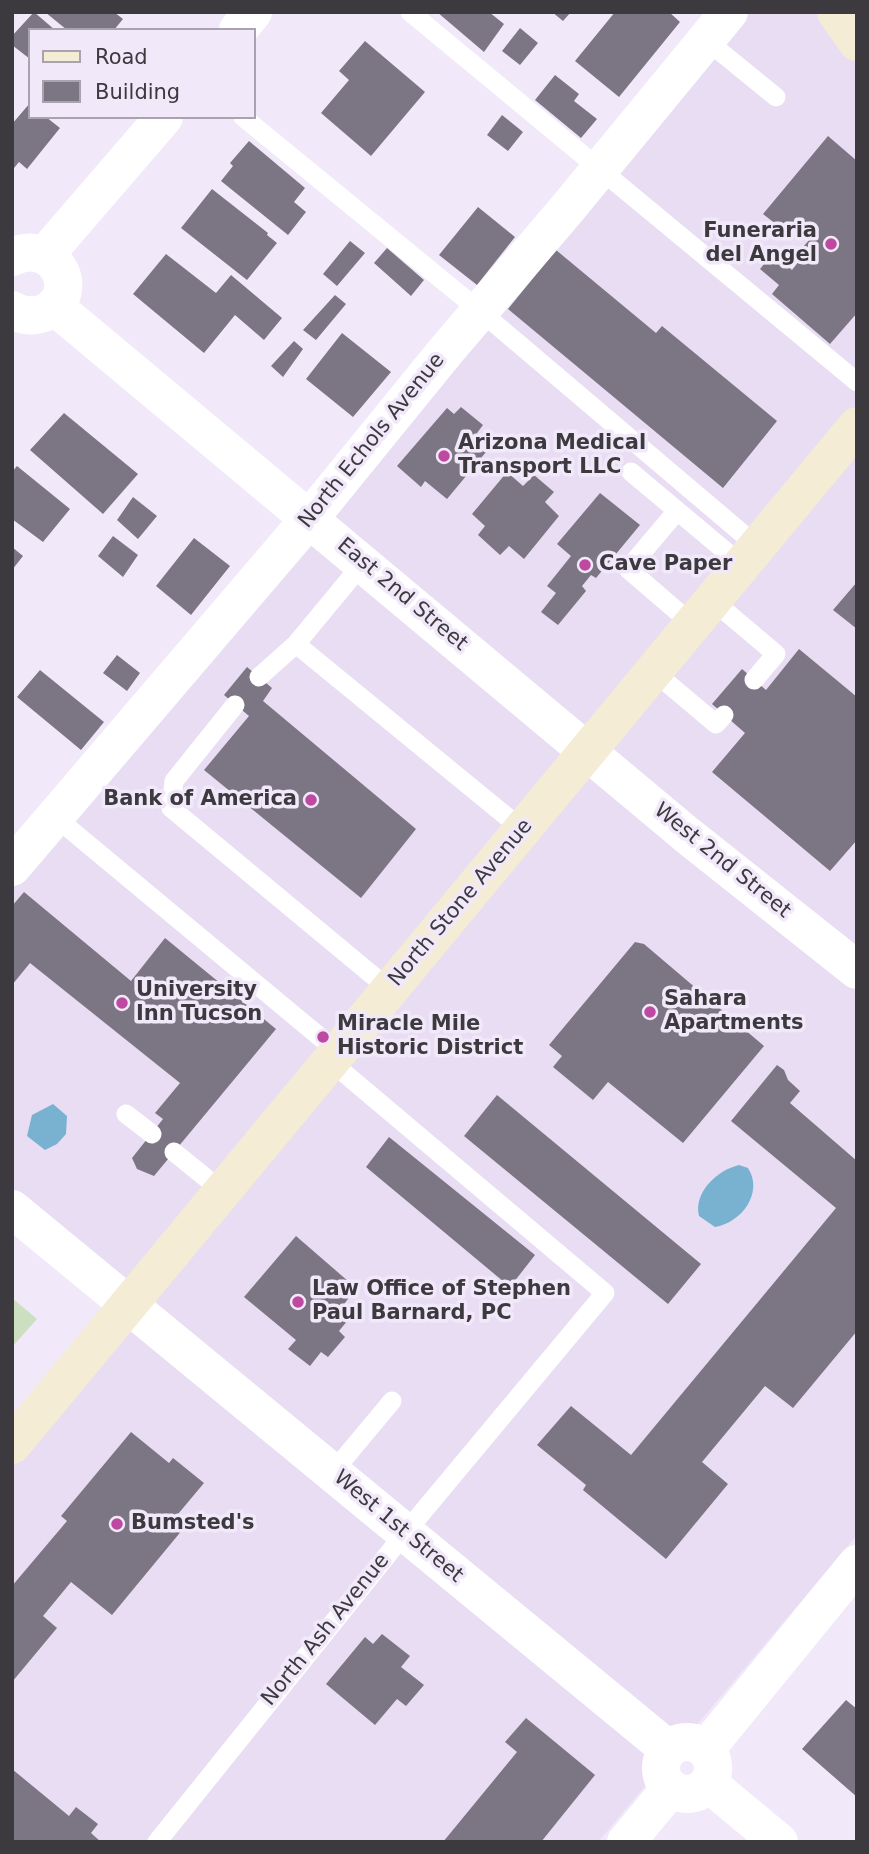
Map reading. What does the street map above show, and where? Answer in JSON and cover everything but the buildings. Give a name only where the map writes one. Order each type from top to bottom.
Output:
[{"type":"main road","points":[[837,12],[857,18]]},
{"type":"main road","points":[[837,12],[857,42]]},
{"type":"main road","name":"North Stone Avenue","points":[[12,1445],[857,426]]},
{"type":"street","points":[[240,28],[253,12]]},
{"type":"street","name":"North Echols Avenue","points":[[12,867],[310,518],[717,26]]},
{"type":"street","points":[[12,310],[26,316],[38,315],[54,306],[63,286],[57,265],[29,256],[162,119]]},
{"type":"street","name":"East 2nd Street","points":[[54,306],[587,751]]},
{"type":"street","name":"West 2nd Street","points":[[587,751],[687,835],[857,970]]},
{"type":"street","name":"West 1st Street","points":[[12,1209],[668,1749]]},
{"type":"street","points":[[779,1842],[707,1766],[694,1742],[680,1743],[668,1749],[663,1758],[661,1769],[671,1788],[683,1793],[697,1792],[707,1766],[857,1564]]},
{"type":"street","points":[[626,1842],[671,1788]]},
{"type":"lane","points":[[410,12],[857,382]]},
{"type":"lane","points":[[717,26],[776,97]]},
{"type":"lane","points":[[245,119],[480,311],[749,556]]},
{"type":"lane","points":[[631,472],[677,510],[749,556]]},
{"type":"lane","points":[[677,510],[628,569],[776,654],[754,680]]},
{"type":"lane","points":[[259,677],[296,644],[363,563]]},
{"type":"lane","points":[[296,644],[523,830]]},
{"type":"lane","points":[[653,671],[716,724],[724,715]]},
{"type":"lane","points":[[235,705],[174,781],[171,808],[389,989]]},
{"type":"lane","points":[[54,816],[334,1056]]},
{"type":"lane","name":"North Ash Avenue","points":[[157,1842],[248,1725],[605,1293],[334,1056]]},
{"type":"lane","points":[[126,1114],[152,1134]]},
{"type":"lane","points":[[174,1152],[222,1191]]},
{"type":"lane","points":[[332,1473],[391,1401]]},
{"type":"shaded area","points":[[729,12],[857,12],[857,1535],[598,1842],[12,1842],[12,1445],[128,1305],[12,1209],[12,867]]},
{"type":"green space","points":[[12,1298],[37,1319],[12,1347]]},
{"type":"water","points":[[53,1104],[67,1116],[66,1134],[57,1144],[45,1150],[27,1136],[32,1115]]},
{"type":"water","points":[[739,1165],[748,1168],[752,1178],[751,1197],[733,1220],[715,1227],[699,1216],[698,1207],[703,1191],[715,1177]]},
{"type":"place","name":"Funeraria del Angel","points":[[831,244]]},
{"type":"place","name":"Arizona Medical Transport LLC","points":[[444,456]]},
{"type":"place","name":"Cave Paper","points":[[585,565]]},
{"type":"place","name":"Bank of America","points":[[311,800]]},
{"type":"place","name":"University Inn Tucson","points":[[122,1003]]},
{"type":"place","name":"Sahara Apartments","points":[[650,1012]]},
{"type":"place","name":"Miracle Mile Historic District","points":[[323,1037]]},
{"type":"place","name":"Law Office of Stephen Paul Barnard, PC","points":[[298,1302]]},
{"type":"place","name":"Bumsted's","points":[[117,1524]]}]
